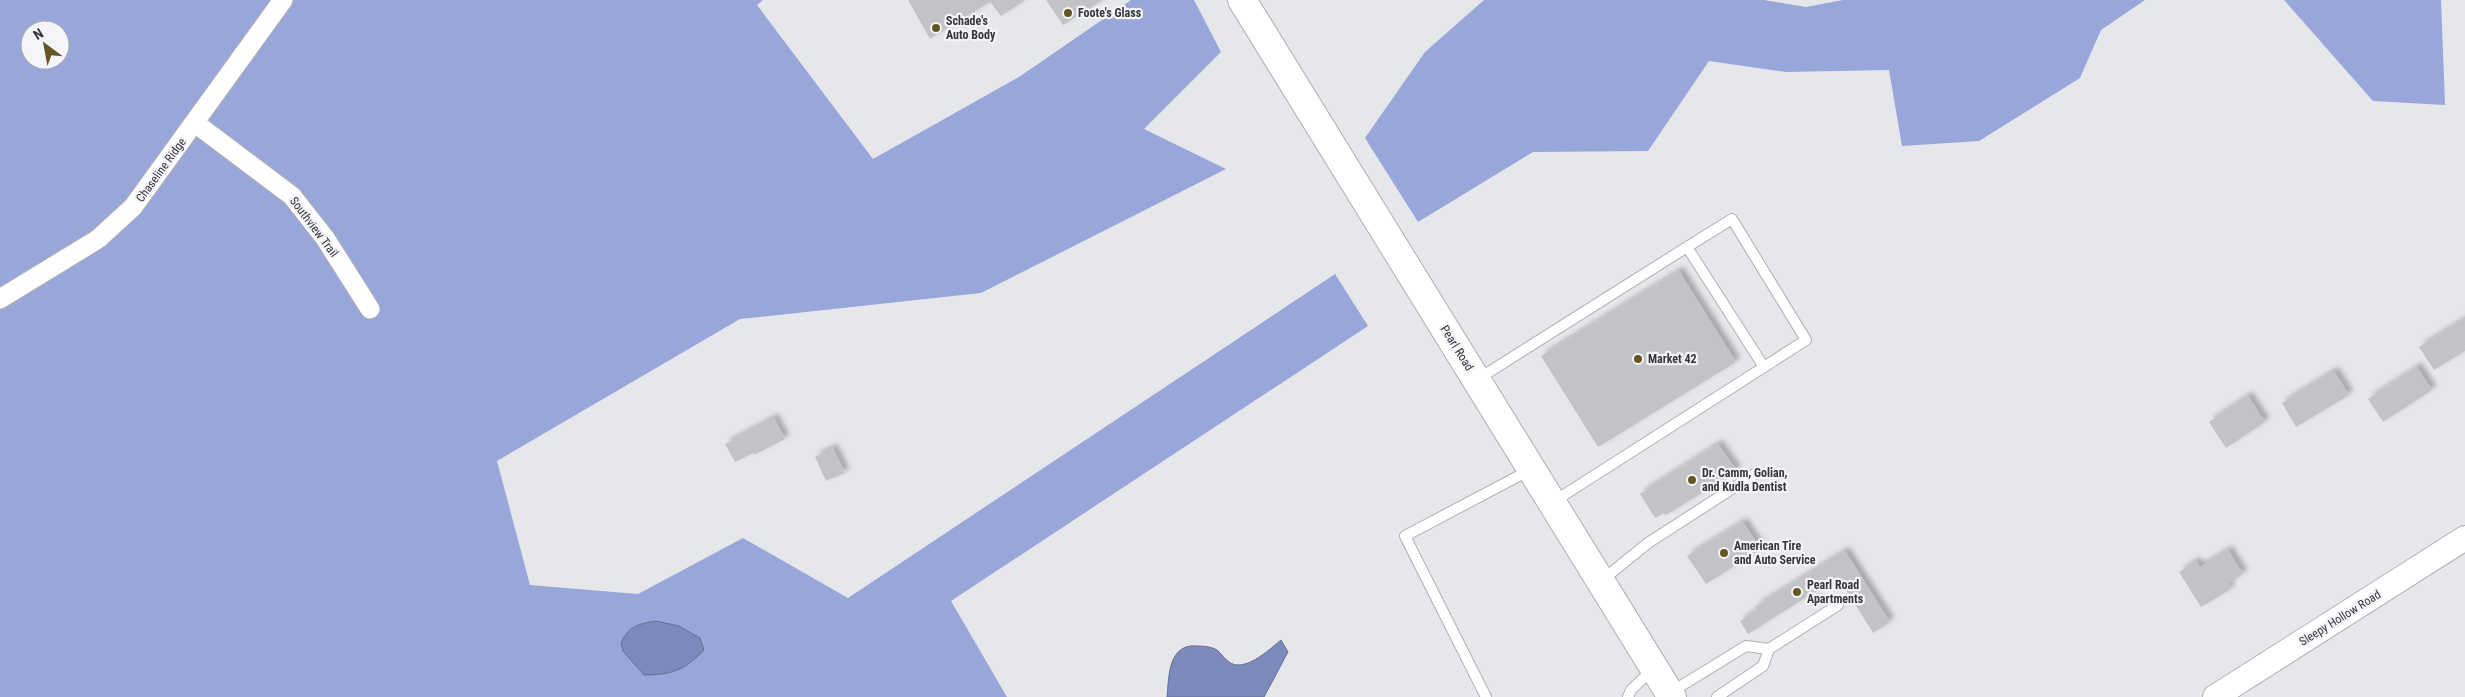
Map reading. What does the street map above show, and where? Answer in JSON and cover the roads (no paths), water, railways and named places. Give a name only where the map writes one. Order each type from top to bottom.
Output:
[{"type":"main road","name":"Pearl Road","points":[[1242,0],[1670,695]]},
{"type":"street","name":"Chaseline Ridge","points":[[0,299],[98,239],[133,207],[284,0]]},
{"type":"street","name":"Southview Trail","points":[[195,123],[292,196],[325,238],[370,310]]},
{"type":"street","name":"Sleepy Hollow Road","points":[[2214,697],[2465,538]]},
{"type":"lane","points":[[1476,380],[1732,219],[1806,340],[1552,503]]},
{"type":"lane","points":[[1687,247],[1764,367]]},
{"type":"lane","points":[[1486,697],[1405,536],[1531,469]]},
{"type":"lane","points":[[1600,581],[1648,543],[1758,472]]},
{"type":"lane","points":[[1717,697],[1763,666],[1769,649],[1838,605]]},
{"type":"lane","points":[[1670,695],[1746,646],[1769,649]]},
{"type":"lane","points":[[1628,697],[1631,690],[1654,668]]},
{"type":"place","name":"Foote's Glass","points":[[1068,13]]},
{"type":"place","name":"Schade's Auto Body","points":[[936,28]]},
{"type":"place","name":"Market 42","points":[[1638,359]]},
{"type":"place","name":"Dr. Camm, Golian, and Kudla Dentist","points":[[1692,480]]},
{"type":"place","name":"American Tire and Auto Service","points":[[1724,553]]},
{"type":"place","name":"Pearl Road Apartments","points":[[1797,592]]}]
